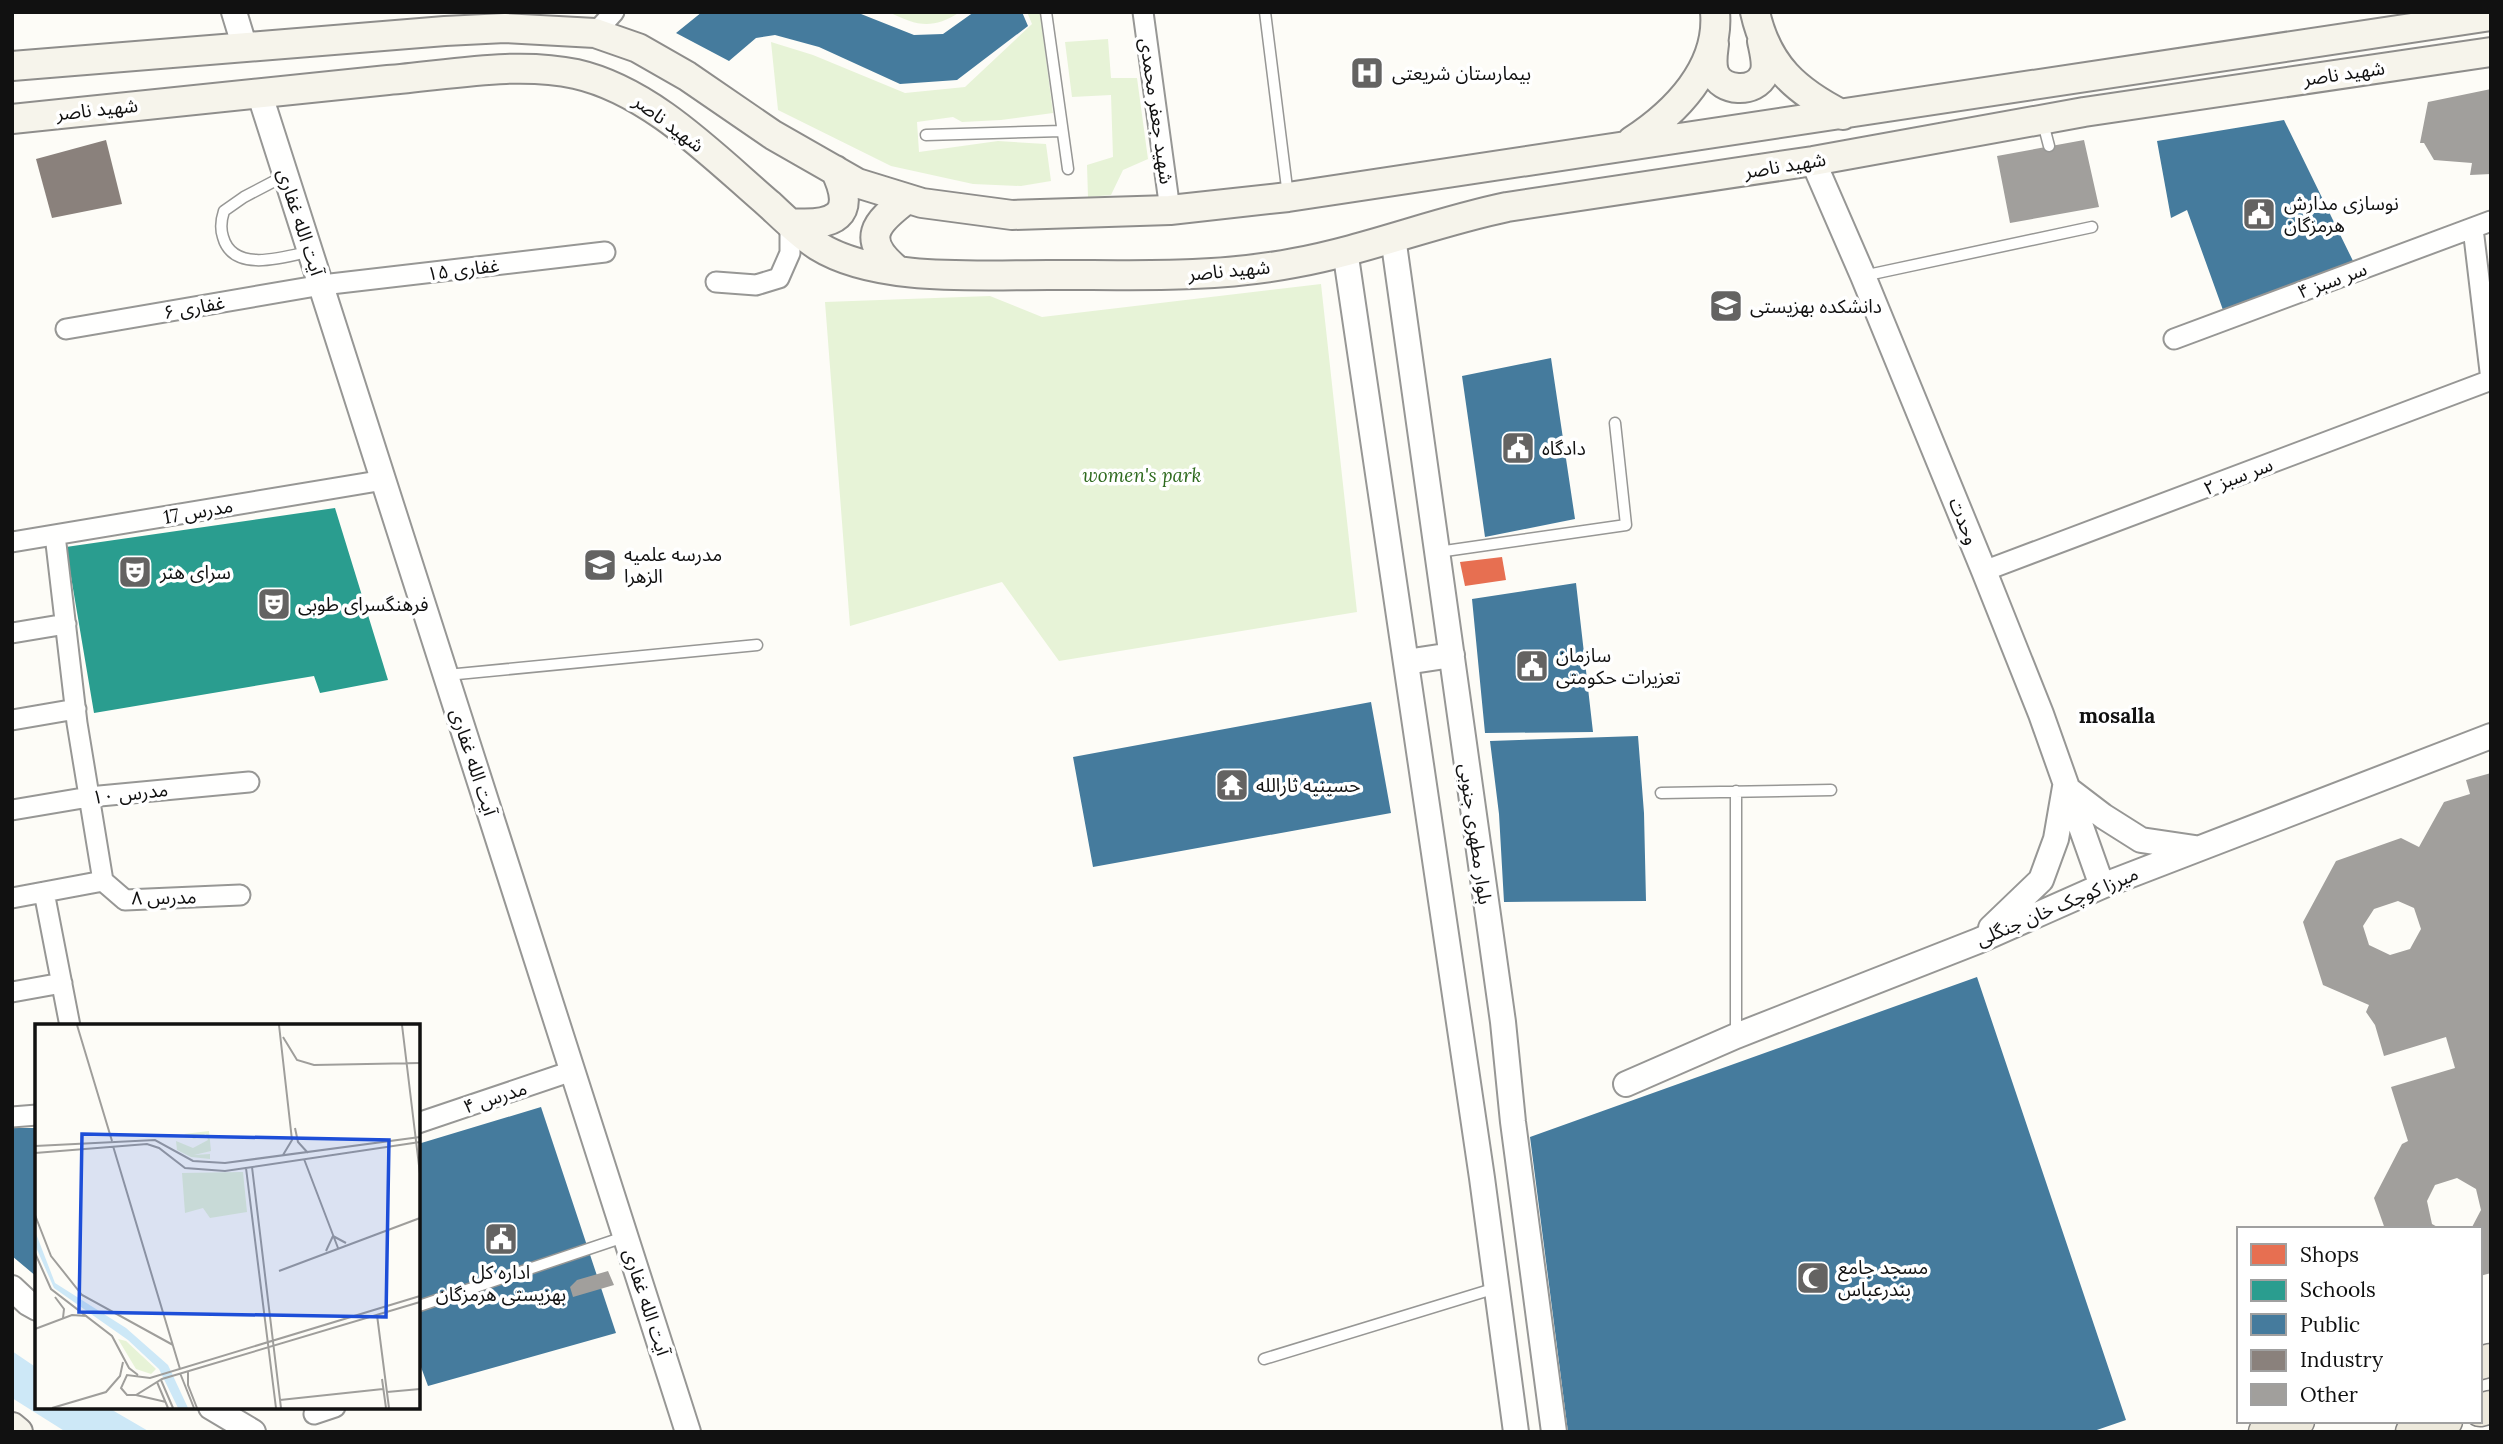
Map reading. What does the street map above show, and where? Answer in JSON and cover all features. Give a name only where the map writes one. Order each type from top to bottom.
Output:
[{"type":"main road","points":[[1715,12],[1714,72],[1720,81],[1730,87],[1743,89],[1756,84],[1764,75],[1765,63],[1757,23]]},
{"type":"main road","name":"شهید ناصر","points":[[12,66],[245,48],[503,20],[595,33],[638,48],[687,76],[773,135],[857,183],[907,199],[962,210],[1012,215],[1170,210],[1288,197],[2491,16]]},
{"type":"main road","points":[[1757,23],[1778,65],[1794,86],[1843,115]]},
{"type":"main road","points":[[1625,145],[1657,124],[1681,101],[1700,74],[1714,44]]},
{"type":"main road","name":"شهید ناصر","points":[[12,119],[260,92],[531,68],[577,74],[635,96],[699,144],[819,246],[844,258],[877,268],[945,274],[1171,275],[1238,271],[1296,263],[1462,216],[1507,207],[1813,161],[2084,112],[2491,52]]},
{"type":"main road","points":[[2077,77],[2084,112]]},
{"type":"main road","points":[[790,223],[814,225],[828,222],[839,214],[844,201],[844,189],[835,170]]},
{"type":"main road","points":[[897,270],[878,251],[875,241],[877,228],[883,217],[907,199]]},
{"type":"main road","points":[[2265,1432],[2292,1423]]},
{"type":"main road","points":[[12,1427],[18,1432]]},
{"type":"street","points":[[234,12],[245,48]]},
{"type":"street","points":[[595,33],[614,12]]},
{"type":"street","name":"شهید جعفر محمدی","points":[[1143,12],[1170,210]]},
{"type":"street","name":"آیت الله غفاری","points":[[260,92],[688,1432]]},
{"type":"street","name":"وحدت","points":[[1813,161],[1984,571],[2041,714],[2102,886]]},
{"type":"street","points":[[716,282],[756,285],[779,278],[790,253],[790,223]]},
{"type":"street","points":[[2482,225],[2491,380]]},
{"type":"street","name":"سر سبز ۴","points":[[2174,339],[2482,225]]},
{"type":"street","name":"بلوار مطهری جنوبی","points":[[1393,237],[1503,1021],[1513,1122],[1554,1432]]},
{"type":"street","points":[[1345,250],[1487,1214],[1516,1432]]},
{"type":"street","name":"غفاری ۱۵","points":[[322,285],[605,252]]},
{"type":"street","name":"غفاری ۶","points":[[66,329],[322,285]]},
{"type":"street","name":"سر سبز ۲","points":[[1984,571],[2491,380]]},
{"type":"street","name":"مدرس 17","points":[[12,542],[384,480]]},
{"type":"street","points":[[55,535],[76,709],[103,881]]},
{"type":"street","points":[[12,633],[66,624]]},
{"type":"street","points":[[1406,662],[1452,655]]},
{"type":"street","points":[[12,720],[76,709]]},
{"type":"street","name":"میرزا کوچک خان جنگلی","points":[[1626,1084],[1736,1036],[1978,941],[2102,886],[2491,736]]},
{"type":"street","name":"مدرس ۱۰","points":[[12,810],[89,797],[250,782]]},
{"type":"street","points":[[1978,941],[2041,880],[2056,839],[2065,787],[2141,841],[2198,848]]},
{"type":"street","name":"مدرس ۸","points":[[12,898],[103,881],[125,900],[240,895]]},
{"type":"street","points":[[44,892],[70,1024]]},
{"type":"street","points":[[12,992],[62,983]]},
{"type":"street","name":"مدرس ۴","points":[[420,1122],[572,1072]]},
{"type":"street","points":[[12,1117],[35,1115]]},
{"type":"street","points":[[1487,1214],[1526,1207]]},
{"type":"street","points":[[12,1289],[35,1307]]},
{"type":"street","points":[[214,1409],[253,1432]]},
{"type":"street","points":[[314,1414],[329,1409]]},
{"type":"lane","points":[[1046,12],[1068,169]]},
{"type":"lane","points":[[1265,12],[1288,197]]},
{"type":"lane","points":[[2042,119],[2049,146]]},
{"type":"lane","points":[[926,135],[1062,131]]},
{"type":"lane","points":[[286,175],[237,200],[224,211],[221,225],[225,244],[237,257],[249,260],[311,251]]},
{"type":"lane","points":[[1863,276],[2092,227]]},
{"type":"lane","points":[[1437,552],[1626,525],[1615,423]]},
{"type":"lane","points":[[446,676],[757,645]]},
{"type":"lane","points":[[1661,793],[1831,790]]},
{"type":"lane","points":[[1736,791],[1736,1036]]},
{"type":"lane","points":[[420,1306],[626,1237]]},
{"type":"lane","points":[[1264,1359],[1497,1288]]},
{"type":"green space","points":[[889,12],[960,12],[941,22],[924,24]]},
{"type":"green space","points":[[1027,12],[1040,12],[1053,113],[1001,120],[962,122],[953,117],[917,122],[919,152],[998,141],[1046,144],[1051,181],[1021,186],[973,184],[891,166],[778,110],[771,42],[813,55],[905,93],[965,87],[1032,24]]},
{"type":"green space","points":[[1108,39],[1111,78],[1137,78],[1148,159],[1123,170],[1111,195],[1088,197],[1087,165],[1113,157],[1111,95],[1072,97],[1065,42]]},
{"type":"green space","name":"women's park","points":[[1321,284],[1357,612],[1059,661],[1002,582],[850,626],[825,302],[990,296],[1042,317]]},
{"type":"water","points":[[12,1351],[35,1367],[35,1409],[110,1409],[150,1432],[66,1432],[12,1398]]},
{"type":"building: Shops","points":[[1502,557],[1506,580],[1465,586],[1460,562]]},
{"type":"building: Schools","points":[[335,508],[388,680],[320,693],[314,676],[94,713],[66,547]]},
{"type":"building: Public","points":[[702,12],[856,12],[914,35],[943,34],[974,12],[1022,12],[1028,26],[957,80],[900,84],[819,47],[775,35],[756,38],[729,61],[676,33]]},
{"type":"building: Public","name":"نوسازی مدارش هرمزگان","points":[[2284,120],[2354,263],[2223,310],[2187,210],[2171,218],[2157,141]]},
{"type":"building: Public","name":"دادگاه","points":[[1551,358],[1575,519],[1485,537],[1462,376]]},
{"type":"building: Public","name":"سازمان تعزیرات حکومتی","points":[[1576,583],[1593,732],[1485,733],[1472,599]]},
{"type":"building: Public","name":"حسینیه ثارالله","points":[[1371,702],[1391,813],[1093,867],[1073,757]]},
{"type":"building: Public","points":[[1638,736],[1644,813],[1646,901],[1504,902],[1499,814],[1490,741]]},
{"type":"building: Public","name":"مسجد جامع بندرعباس","points":[[1977,977],[2126,1420],[2091,1432],[1568,1432],[1530,1137]]},
{"type":"building: Public","name":"اداره کل بهزیستی هرمزگان","points":[[541,1107],[616,1333],[428,1386],[420,1364],[420,1143]]},
{"type":"building: Public","points":[[12,1128],[35,1128],[35,1275],[12,1256]]},
{"type":"building: Industry","points":[[106,140],[122,204],[52,218],[36,159]]},
{"type":"building: Other","points":[[2491,89],[2491,174],[2470,175],[2472,163],[2434,160],[2424,143],[2420,143],[2428,102]]},
{"type":"building: Other","points":[[2084,140],[2099,207],[2010,223],[1997,156]]},
{"type":"building: Other","points":[[2491,773],[2491,1273],[2482,1275],[2482,1227],[2472,1227],[2481,1210],[2476,1189],[2457,1178],[2435,1185],[2427,1201],[2432,1224],[2437,1227],[2384,1227],[2374,1198],[2402,1144],[2408,1141],[2391,1087],[2455,1068],[2446,1037],[2384,1056],[2375,1025],[2366,1012],[2369,1005],[2323,985],[2303,922],[2336,861],[2401,838],[2419,847],[2444,802],[2470,794],[2466,780]],"holes":[[[2398,901],[2414,908],[2421,929],[2410,949],[2390,955],[2369,945],[2363,926],[2374,909]]]},
{"type":"building: Other","points":[[608,1271],[614,1285],[573,1297],[570,1287],[577,1280]]},
{"type":"place","name":"بیمارستان شریعتی","points":[[1367,73]]},
{"type":"place","name":"نوسازی مدارش هرمزگان","points":[[2259,214]]},
{"type":"place","name":"دانشکده بهزیستی","points":[[1726,306]]},
{"type":"place","name":"دادگاه","points":[[1518,448]]},
{"type":"place","name":"مدرسه علمیه الزهرا","points":[[600,565]]},
{"type":"place","name":"سرای هنر","points":[[135,572]]},
{"type":"place","name":"فرهنگسرای طوبی","points":[[274,604]]},
{"type":"place","name":"سازمان تعزیرات حکومتی","points":[[1532,666]]},
{"type":"place","name":"حسینیه ثارالله","points":[[1232,785]]},
{"type":"place","name":"اداره کل بهزیستی هرمزگان","points":[[501,1239]]},
{"type":"place","name":"مسجد جامع بندرعباس","points":[[1813,1278]]},
{"type":"district","name":"mosalla","points":[[2117,715]]}]
